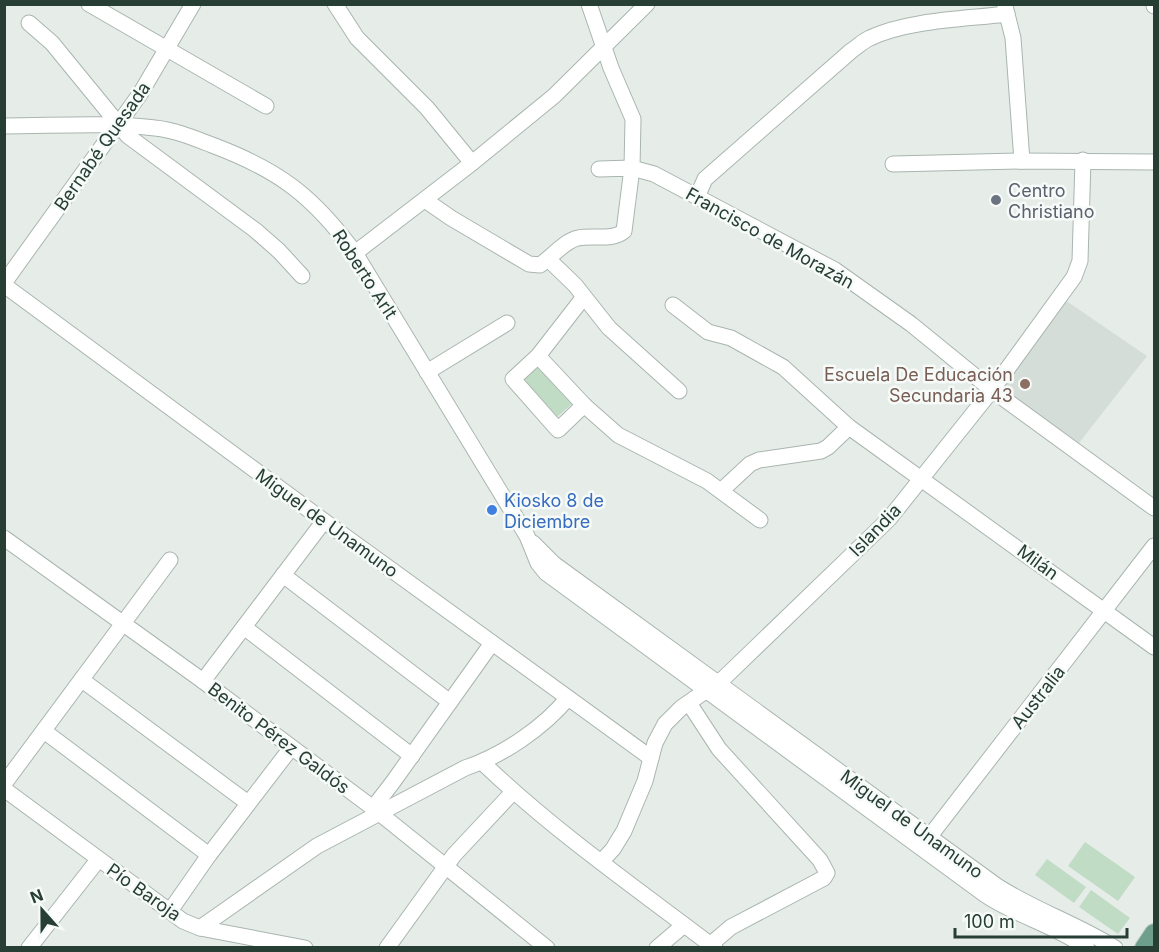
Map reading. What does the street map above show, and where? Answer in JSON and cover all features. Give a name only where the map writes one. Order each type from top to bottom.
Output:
[{"type":"main road","points":[[1144,948],[1155,933]]},
{"type":"street","points":[[89,4],[266,106]]},
{"type":"street","name":"Bernabé Quesada","points":[[4,284],[118,126],[168,49],[193,4]]},
{"type":"street","points":[[335,4],[357,38],[427,108],[472,163]]},
{"type":"street","points":[[425,200],[529,264],[540,265],[570,240],[611,236],[624,231],[632,168],[633,119],[611,68],[589,4]]},
{"type":"street","points":[[355,253],[472,163],[554,96],[647,4]]},
{"type":"street","points":[[697,197],[705,179],[851,51],[870,38],[924,24],[1006,9],[1013,38],[1022,161]]},
{"type":"street","points":[[29,23],[52,43],[128,136],[255,230],[302,276]]},
{"type":"street","name":"Roberto Arlt","points":[[4,126],[158,128],[230,151],[290,183],[315,205],[355,253],[527,536],[538,563],[546,573],[713,687]]},
{"type":"street","points":[[893,164],[1083,160],[1155,162]]},
{"type":"street","name":"Islandia","points":[[601,862],[613,849],[624,831],[665,724],[689,703],[713,687],[889,519],[992,390],[1077,271],[1080,261],[1083,160]]},
{"type":"street","points":[[599,169],[632,168]]},
{"type":"street","name":"Francisco de Morazán","points":[[632,168],[651,173],[835,270],[911,324],[992,390],[1155,508]]},
{"type":"street","points":[[548,260],[575,285],[609,328],[680,391]]},
{"type":"street","name":"Miguel de Unamuno","points":[[4,284],[324,521],[651,758]]},
{"type":"street","points":[[583,298],[538,356],[513,379],[558,430],[584,405]]},
{"type":"street","name":"Milán","points":[[673,305],[708,332],[731,338],[783,367],[849,427],[1155,647]]},
{"type":"street","points":[[427,372],[507,323]]},
{"type":"street","points":[[538,356],[584,405],[618,435],[722,490],[760,520]]},
{"type":"street","points":[[722,490],[750,464],[765,458],[821,451],[849,427]]},
{"type":"street","points":[[203,681],[324,521]]},
{"type":"street","name":"Benito Pérez Galdós","points":[[4,538],[203,681],[376,811],[547,948]]},
{"type":"street","name":"Australia","points":[[925,842],[1155,546]]},
{"type":"street","points":[[4,784],[170,560]]},
{"type":"street","points":[[283,575],[450,702]]},
{"type":"street","points":[[244,627],[412,756]]},
{"type":"street","points":[[376,811],[492,643]]},
{"type":"street","points":[[82,681],[248,803]]},
{"type":"street","name":"Miguel de Unamuno","points":[[713,687],[925,842],[999,904],[1057,930],[1087,948]]},
{"type":"street","points":[[200,928],[317,846],[376,811],[456,773],[483,763],[547,720],[568,698]]},
{"type":"street","points":[[483,763],[513,792],[713,946],[731,927],[824,878],[827,873],[820,860],[719,749],[689,703]]},
{"type":"street","points":[[44,731],[209,855]]},
{"type":"street","points":[[170,911],[209,855],[291,748]]},
{"type":"street","name":"Pío Baroja","points":[[4,789],[183,921],[200,928],[305,948]]},
{"type":"street","points":[[387,948],[446,866],[513,792]]},
{"type":"street","name":"Miguel de Unamuno","points":[[925,842],[1010,895],[1079,926],[1115,948]]},
{"type":"street","points":[[29,948],[98,860]]},
{"type":"street","points":[[657,948],[684,925]]},
{"type":"shaded area","points":[[1065,300],[1147,356],[1079,443],[1002,388]]},
{"type":"green space","points":[[536,364],[573,403],[557,417],[521,378]]},
{"type":"green space","points":[[1085,842],[1135,877],[1118,901],[1068,866]]},
{"type":"green space","points":[[1047,859],[1086,887],[1074,903],[1035,875]]},
{"type":"green space","points":[[1091,890],[1130,918],[1118,934],[1079,907]]},
{"type":"place","name":"Centro Christiano","points":[[996,200]]},
{"type":"place","name":"Escuela De Educación Secundaria 43","points":[[1025,384]]},
{"type":"place","name":"Kiosko 8 de Diciembre","points":[[492,510]]}]
